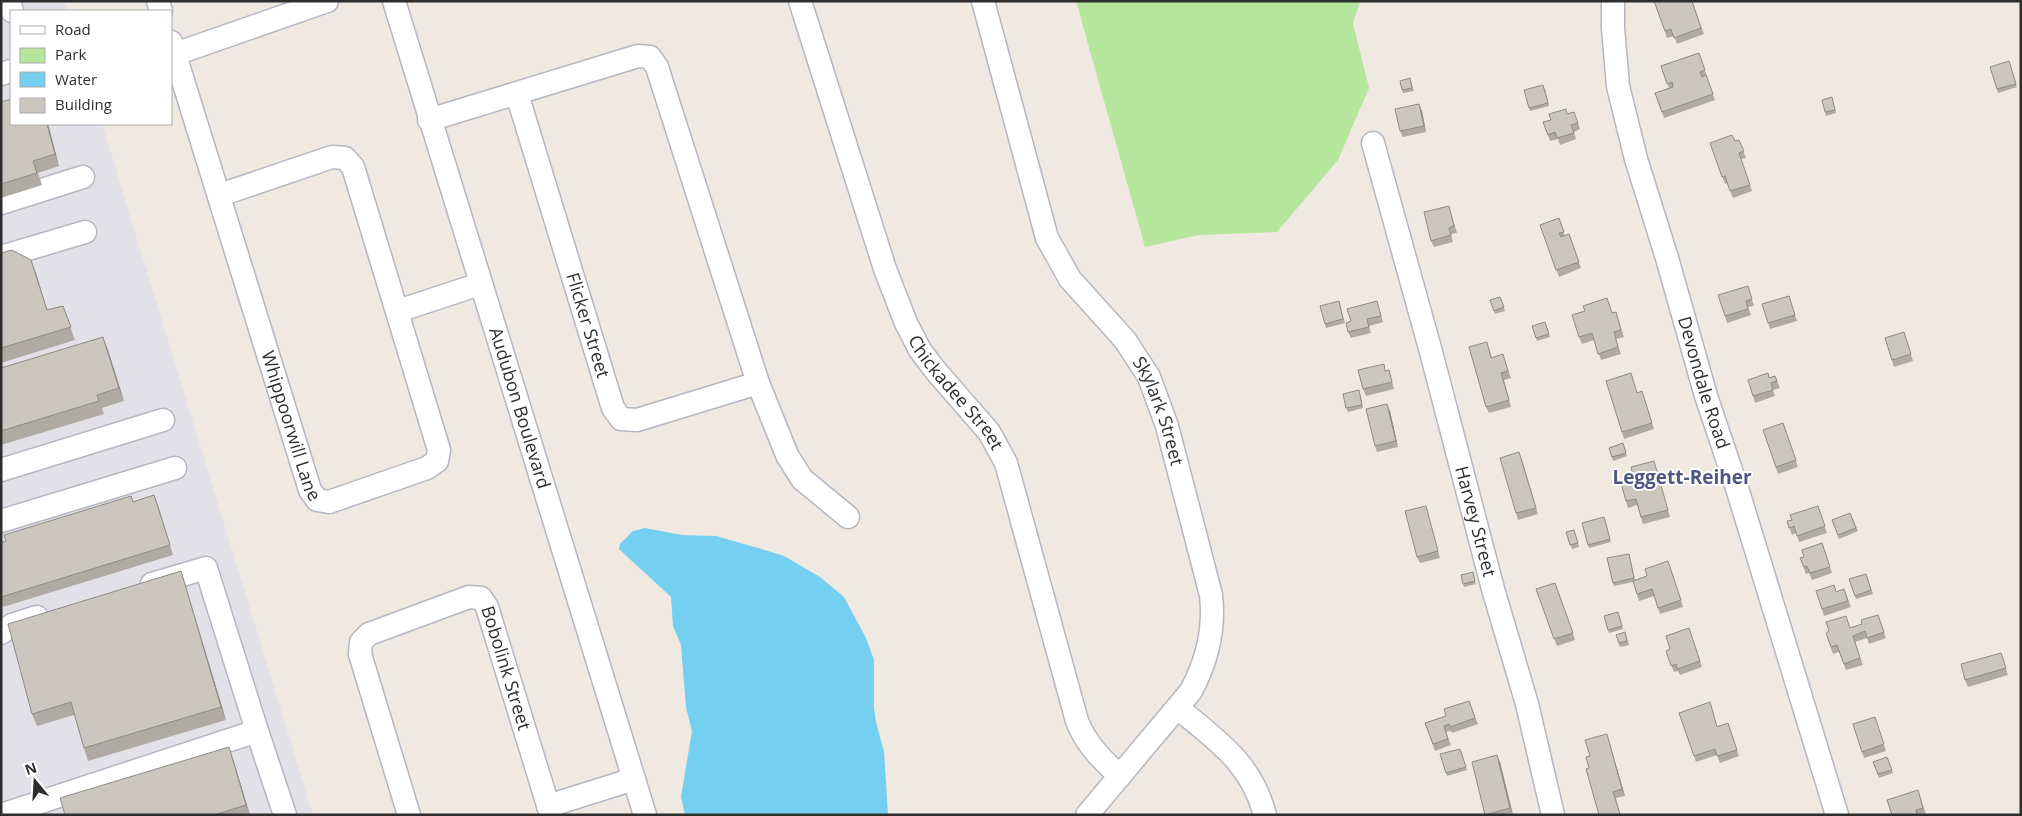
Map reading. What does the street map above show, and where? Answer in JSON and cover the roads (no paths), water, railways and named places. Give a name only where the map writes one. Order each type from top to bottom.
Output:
[{"type":"street","name":"Audubon Boulevard","points":[[394,1],[429,120],[645,815]]},
{"type":"street","name":"Chickadee Street","points":[[800,1],[896,300],[920,350],[989,432],[1006,463],[1077,721],[1087,742],[1100,758],[1120,776]]},
{"type":"street","name":"Skylark Street","points":[[983,1],[1040,218],[1052,250],[1070,279],[1109,321],[1142,364],[1155,391],[1167,426],[1211,595],[1212,610],[1209,647],[1204,665],[1191,691],[1087,815]]},
{"type":"street","name":"Devondale Road","points":[[1613,1],[1613,28],[1618,86],[1636,160],[1667,258],[1706,396],[1737,488],[1837,815]]},
{"type":"street","points":[[173,48],[317,3]]},
{"type":"street","name":"Whippoorwill Lane","points":[[173,48],[310,490],[317,500],[329,502],[427,468],[437,460],[440,450],[354,167],[344,158],[332,157],[220,195]]},
{"type":"street","points":[[429,120],[638,56],[650,57],[657,67],[758,383],[795,470],[802,479],[848,517]]},
{"type":"street","name":"Flicker Street","points":[[517,94],[613,408],[621,419],[637,420],[758,383]]},
{"type":"street","name":"Harvey Street","points":[[1373,142],[1493,589],[1527,704],[1553,815]]},
{"type":"street","points":[[1,203],[83,177]]},
{"type":"street","points":[[1,257],[85,232]]},
{"type":"street","points":[[398,311],[480,284]]},
{"type":"street","points":[[1,470],[163,420]]},
{"type":"street","points":[[1,520],[175,468]]},
{"type":"street","points":[[132,590],[206,568],[285,815]]},
{"type":"street","name":"Bobolink Street","points":[[409,815],[360,654],[361,642],[370,634],[469,597],[481,598],[487,607],[550,810],[634,779]]},
{"type":"street","points":[[1,633],[12,625],[58,611]]},
{"type":"street","points":[[1178,708],[1239,760],[1256,786],[1265,815]]},
{"type":"street","points":[[1,815],[257,732]]},
{"type":"water","points":[[645,528],[682,535],[716,536],[784,556],[820,577],[844,597],[866,638],[874,660],[874,708],[884,752],[888,815],[685,815],[681,797],[692,731],[686,707],[681,645],[673,626],[671,597],[619,549],[620,544],[633,531]]},
{"type":"district","name":"Leggett-Reiher","points":[[1682,477]]}]
